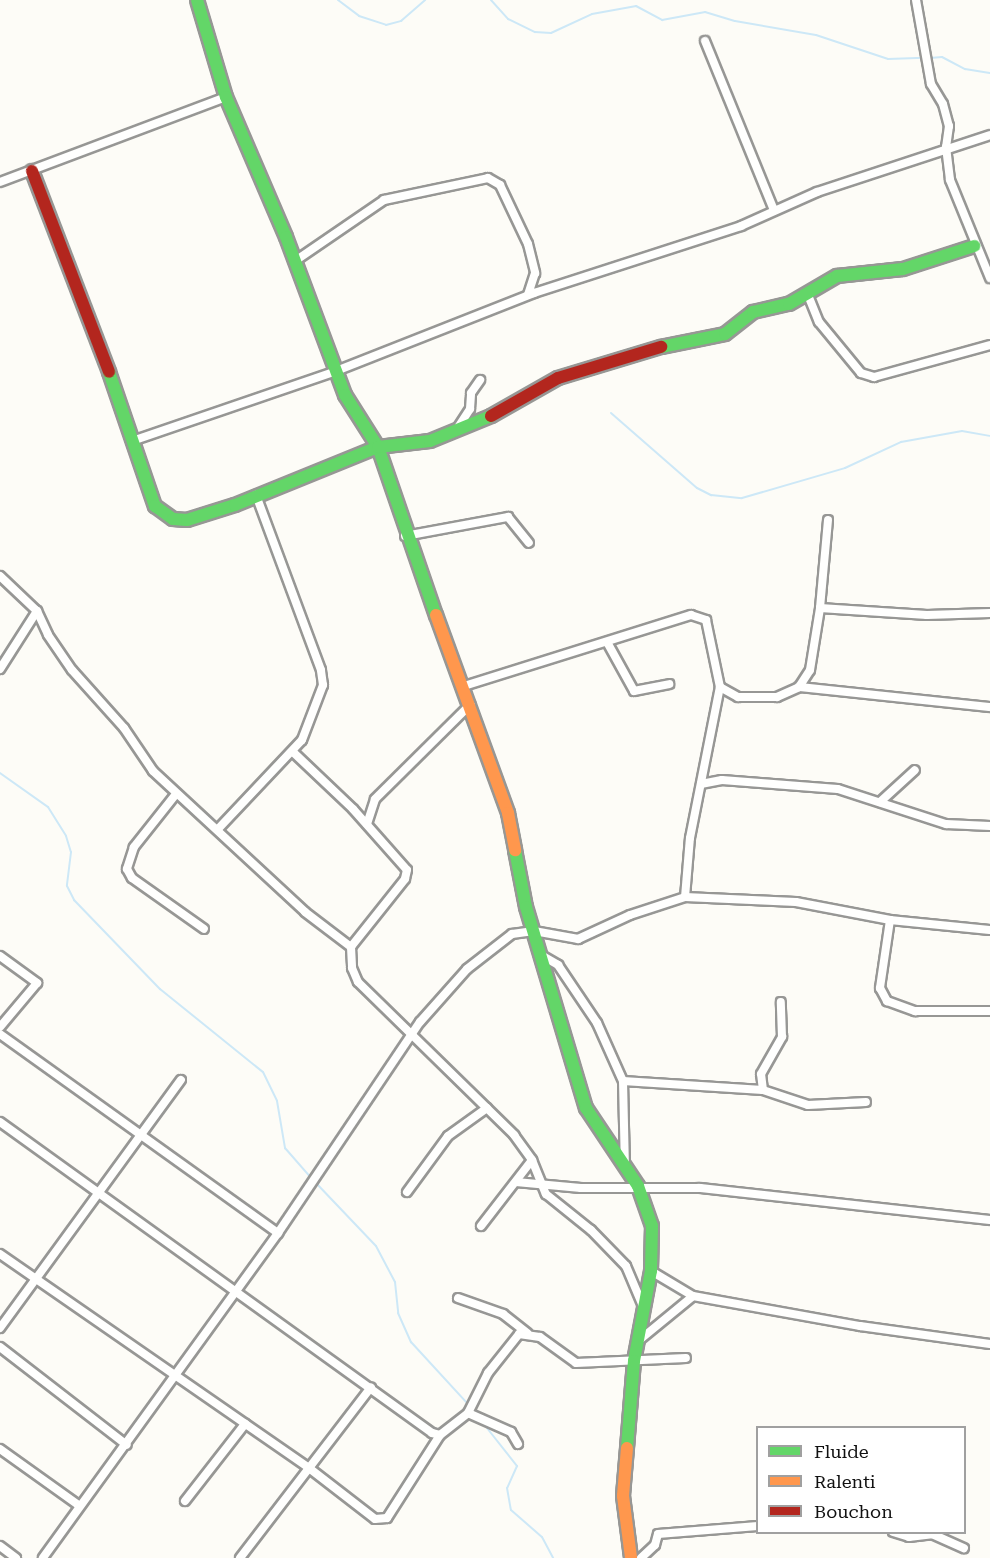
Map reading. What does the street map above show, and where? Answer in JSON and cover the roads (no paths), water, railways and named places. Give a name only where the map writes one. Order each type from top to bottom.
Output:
[{"type":"street","points":[[197,0],[226,98],[296,261],[345,394],[378,447],[405,536],[464,686],[508,813],[534,931],[586,1108],[638,1186],[652,1226],[651,1271],[634,1361],[623,1496],[631,1558]]},
{"type":"street","points":[[916,0],[931,84],[943,104],[949,126],[946,147],[950,180],[974,246],[990,278]]},
{"type":"street","points":[[705,41],[774,210]]},
{"type":"street","points":[[0,182],[226,98]]},
{"type":"street","points":[[135,440],[336,371],[528,295],[741,226],[774,210],[946,147],[990,135]]},
{"type":"street","points":[[32,171],[135,440],[155,506],[164,514],[187,520],[378,447],[417,445],[489,417],[558,378],[640,351],[715,338],[753,312],[808,295],[837,276],[903,269],[974,246]]},
{"type":"street","points":[[296,261],[384,200],[489,178],[500,185],[528,244],[535,273],[528,295]]},
{"type":"street","points":[[808,295],[819,322],[838,350],[861,373],[867,375],[924,365],[990,345]]},
{"type":"street","points":[[456,429],[470,409],[471,393],[480,380]]},
{"type":"street","points":[[218,829],[293,752],[308,731],[321,696],[321,670],[256,495]]},
{"type":"street","points":[[405,536],[508,517],[529,543]]},
{"type":"street","points":[[799,687],[810,670],[820,608],[828,520]]},
{"type":"street","points":[[0,576],[37,611],[48,635],[72,669],[124,728],[153,771],[176,794],[218,829],[290,899],[351,947]]},
{"type":"street","points":[[820,608],[917,615],[990,613]]},
{"type":"street","points":[[0,669],[37,611]]},
{"type":"street","points":[[464,686],[691,615],[700,616],[706,621],[720,687],[685,867],[685,897]]},
{"type":"street","points":[[608,642],[634,691],[669,684]]},
{"type":"street","points":[[720,687],[738,697],[777,697],[799,687],[990,707]]},
{"type":"street","points":[[367,824],[375,799],[470,705]]},
{"type":"street","points":[[293,752],[367,824],[407,875],[351,947],[353,975],[410,1036],[487,1108],[532,1160],[541,1183],[555,1204],[591,1230],[626,1266],[644,1306]]},
{"type":"street","points":[[880,802],[915,770]]},
{"type":"street","points":[[700,784],[722,780],[838,789],[946,824],[990,825]]},
{"type":"street","points":[[176,794],[134,847],[127,869],[132,878],[204,929]]},
{"type":"street","points":[[43,1558],[127,1445],[234,1289],[278,1233],[410,1036],[450,986],[493,946],[512,934],[534,931],[578,939],[630,915],[685,897],[796,902],[890,920],[990,930]]},
{"type":"street","points":[[890,920],[880,988],[887,1001],[915,1011],[990,1011]]},
{"type":"street","points":[[541,955],[558,965],[597,1023],[623,1081],[625,1168]]},
{"type":"street","points":[[0,956],[37,983],[0,1027]]},
{"type":"street","points":[[763,1090],[761,1074],[782,1038],[781,1002]]},
{"type":"street","points":[[0,1034],[278,1233]]},
{"type":"street","points":[[0,1328],[181,1080]]},
{"type":"street","points":[[623,1081],[763,1090],[808,1105],[866,1102]]},
{"type":"street","points":[[407,1192],[448,1136],[487,1108]]},
{"type":"street","points":[[0,1122],[371,1387],[417,1425],[441,1435]]},
{"type":"street","points":[[481,1226],[532,1160]]},
{"type":"street","points":[[516,1182],[581,1188],[638,1186],[700,1188],[990,1220]]},
{"type":"street","points":[[0,1254],[381,1520],[387,1518],[441,1435],[468,1413],[488,1373],[512,1339],[527,1333]]},
{"type":"street","points":[[651,1271],[693,1296],[840,1323],[990,1344]]},
{"type":"street","points":[[637,1342],[693,1296]]},
{"type":"street","points":[[458,1298],[503,1314],[527,1333],[540,1337],[576,1363],[686,1358]]},
{"type":"street","points":[[0,1347],[127,1445]]},
{"type":"street","points":[[240,1558],[371,1387]]},
{"type":"street","points":[[468,1413],[511,1432],[518,1444]]},
{"type":"street","points":[[185,1501],[245,1424]]},
{"type":"street","points":[[0,1449],[80,1506]]},
{"type":"street","points":[[641,1558],[655,1545],[658,1534],[756,1526]]},
{"type":"street","points":[[895,1534],[909,1538],[932,1534],[964,1548]]},
{"type":"street","points":[[0,1546],[16,1558]]},
{"type":"waterway","points":[[338,0],[359,16],[386,25],[401,21],[425,0]]},
{"type":"waterway","points":[[491,0],[508,19],[535,32],[551,33],[592,14],[636,6],[662,20],[705,12],[735,21],[816,35],[888,59],[924,58]]},
{"type":"waterway","points":[[930,58],[942,57],[965,69],[990,73]]},
{"type":"waterway","points":[[611,413],[697,488],[711,495],[742,498],[845,468],[901,442],[962,431],[990,436]]},
{"type":"waterway","points":[[0,773],[48,807],[66,836],[71,852],[67,886],[74,900],[160,989],[263,1072],[277,1101],[285,1148],[312,1179]]},
{"type":"waterway","points":[[316,1183],[376,1246],[395,1282],[398,1313],[411,1342],[469,1405]]},
{"type":"waterway","points":[[483,1423],[517,1466],[507,1488],[511,1510],[542,1537],[553,1558]]}]
